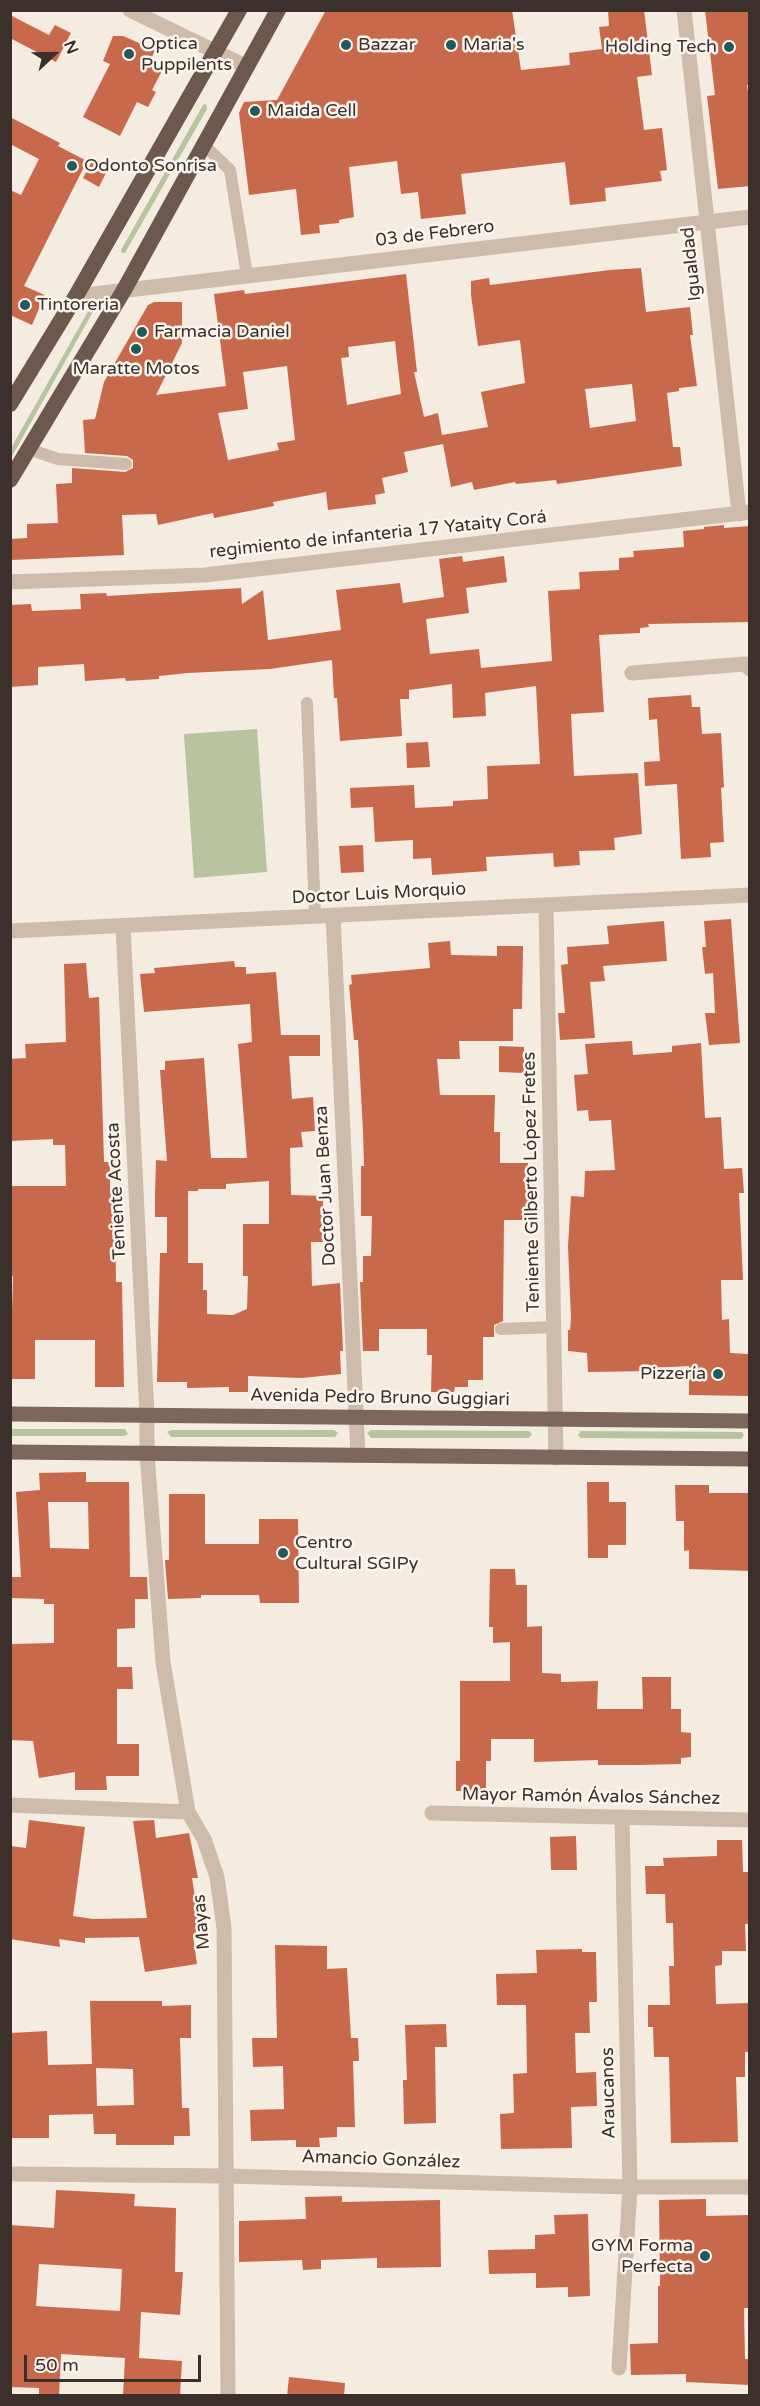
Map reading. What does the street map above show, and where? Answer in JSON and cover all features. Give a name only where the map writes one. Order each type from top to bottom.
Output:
[{"type":"highway","points":[[10,404],[76,296],[239,10]]},
{"type":"highway","points":[[10,480],[124,290],[278,10]]},
{"type":"main road","name":"Avenida Pedro Bruno Guggiari","points":[[10,1414],[750,1421]]},
{"type":"main road","points":[[10,1452],[750,1460]]},
{"type":"street","points":[[130,10],[247,67]]},
{"type":"street","name":"Igualdad","points":[[684,10],[707,222],[744,513]]},
{"type":"street","name":"03 de Febrero","points":[[76,296],[750,217]]},
{"type":"street","name":"regimiento de infanteria 17 Yataity Corá","points":[[10,582],[205,575],[744,513]]},
{"type":"street","points":[[632,673],[745,664],[750,669]]},
{"type":"street","name":"Doctor Luis Morquio","points":[[10,931],[750,895]]},
{"type":"street","name":"Teniente Gilberto López Fretes","points":[[546,905],[556,1458]]},
{"type":"street","name":"Doctor Juan Benza","points":[[333,915],[358,1455]]},
{"type":"street","name":"Teniente Acosta","points":[[123,926],[147,1454]]},
{"type":"street","name":"Mayas","points":[[147,1454],[163,1662],[188,1812],[204,1839],[217,1877],[224,1928],[228,2396]]},
{"type":"street","points":[[10,1805],[188,1812]]},
{"type":"street","name":"Mayor Ramón Ávalos Sánchez","points":[[432,1813],[750,1820]]},
{"type":"street","name":"Araucanos","points":[[619,2368],[630,2187],[622,1818]]},
{"type":"street","name":"Amancio González","points":[[10,2174],[227,2176],[630,2187],[750,2187]]},
{"type":"lane","points":[[204,145],[230,170],[246,275]]},
{"type":"lane","points":[[28,449],[58,459],[126,464]]},
{"type":"lane","points":[[307,703],[315,917]]},
{"type":"lane","points":[[501,1329],[554,1327]]},
{"type":"green space","points":[[206,104],[207,109],[125,253],[122,253],[121,250],[203,105]]},
{"type":"green space","points":[[94,307],[11,458],[11,448],[90,308]]},
{"type":"green space","points":[[257,729],[267,872],[194,878],[184,734]]},
{"type":"green space","points":[[11,1429],[125,1429],[128,1434],[125,1436],[11,1436]]},
{"type":"green space","points":[[171,1430],[334,1430],[338,1433],[335,1437],[171,1437],[167,1432]]},
{"type":"green space","points":[[371,1430],[529,1431],[532,1434],[529,1438],[371,1438],[367,1433]]},
{"type":"green space","points":[[581,1431],[742,1432],[744,1435],[741,1439],[581,1438],[578,1435]]},
{"type":"building","points":[[326,10],[512,10],[521,70],[570,65],[569,53],[602,49],[599,27],[609,26],[608,10],[644,10],[652,75],[637,77],[644,130],[662,128],[667,170],[660,171],[662,181],[605,188],[606,201],[570,205],[565,162],[461,174],[466,214],[421,219],[418,192],[401,194],[397,161],[349,167],[354,217],[339,220],[339,223],[319,225],[320,233],[301,235],[296,189],[249,195],[239,113],[244,102],[277,100]]},
{"type":"building","points":[[705,10],[750,10],[750,84],[747,85],[750,107],[750,186],[718,189],[707,96],[715,95]]},
{"type":"building","points":[[10,15],[49,35],[55,25],[71,33],[56,62],[10,38]]},
{"type":"building","points":[[113,36],[123,36],[155,50],[149,64],[162,71],[152,90],[156,92],[148,107],[137,102],[120,136],[83,117],[110,64],[103,61]]},
{"type":"building","points":[[10,117],[60,143],[58,146],[87,161],[24,286],[45,295],[32,325],[10,315],[10,190],[21,195],[39,159],[10,144]]},
{"type":"building","points":[[92,161],[108,169],[99,187],[83,178]]},
{"type":"building","points":[[641,268],[646,312],[690,307],[693,335],[690,335],[697,386],[679,388],[679,391],[667,393],[673,447],[680,447],[682,466],[557,484],[556,480],[516,484],[515,482],[474,490],[472,482],[451,487],[443,444],[404,452],[408,472],[382,478],[385,493],[375,495],[376,504],[328,510],[326,492],[273,502],[274,506],[214,518],[213,513],[158,525],[156,514],[122,515],[124,555],[11,560],[10,539],[27,538],[27,524],[58,523],[56,484],[72,483],[72,468],[125,472],[133,468],[133,460],[127,456],[85,453],[83,420],[95,419],[104,382],[148,305],[154,302],[182,302],[182,343],[156,395],[226,386],[214,294],[244,290],[245,294],[406,274],[417,372],[414,372],[424,417],[438,413],[442,435],[488,427],[481,392],[525,383],[520,340],[478,346],[471,281],[489,278],[490,285]],"holes":[[[395,341],[401,394],[347,405],[341,358],[349,357],[348,347]],[[287,366],[295,440],[277,443],[279,450],[228,460],[218,413],[248,409],[243,372]],[[632,384],[636,421],[590,428],[585,389]]]},
{"type":"building","points":[[724,525],[724,528],[750,526],[750,622],[648,624],[649,627],[640,628],[640,633],[599,635],[604,712],[571,714],[574,776],[638,773],[642,834],[614,838],[615,850],[579,851],[580,865],[554,867],[553,853],[486,857],[487,871],[432,875],[431,858],[413,859],[413,840],[375,842],[373,807],[351,808],[350,788],[414,785],[415,808],[453,806],[453,801],[488,799],[487,766],[540,764],[536,686],[485,693],[486,716],[453,718],[452,684],[409,690],[409,699],[400,699],[402,736],[340,741],[332,660],[270,669],[188,673],[159,676],[159,679],[126,681],[125,678],[85,681],[84,664],[38,667],[38,685],[10,687],[10,605],[31,604],[32,611],[81,609],[80,594],[106,593],[107,596],[241,588],[242,604],[263,590],[268,640],[341,630],[336,590],[400,583],[403,603],[444,597],[439,559],[462,556],[463,562],[504,556],[507,582],[466,588],[469,613],[426,619],[430,654],[479,649],[481,668],[552,661],[548,591],[580,589],[579,572],[619,570],[619,558],[634,557],[633,551],[684,547],[683,531]]},
{"type":"building","points":[[691,695],[692,707],[700,707],[702,734],[721,733],[724,842],[710,843],[711,857],[681,859],[677,784],[645,786],[644,762],[660,761],[657,719],[649,720],[648,698]]},
{"type":"building","points":[[428,742],[430,767],[407,768],[406,743]]},
{"type":"building","points":[[363,845],[364,872],[341,873],[339,846]]},
{"type":"building","points":[[731,919],[740,1043],[709,1045],[705,1013],[715,1013],[713,973],[705,974],[702,947],[706,947],[704,921]]},
{"type":"building","points":[[664,921],[667,961],[603,966],[605,981],[590,982],[595,1038],[560,1040],[558,1013],[565,1013],[561,965],[568,964],[567,947],[609,944],[607,926]]},
{"type":"building","points":[[450,941],[451,955],[497,956],[497,946],[523,946],[522,1009],[513,1009],[513,1041],[459,1041],[460,1059],[437,1059],[440,1095],[495,1095],[494,1132],[500,1132],[500,1163],[528,1163],[527,1196],[531,1196],[530,1220],[504,1220],[503,1321],[494,1325],[494,1337],[483,1337],[483,1380],[468,1380],[468,1387],[455,1387],[454,1392],[431,1392],[432,1355],[427,1355],[427,1329],[379,1329],[379,1351],[363,1351],[360,1282],[363,1282],[363,1256],[371,1256],[372,1216],[361,1216],[361,1166],[364,1166],[363,1131],[358,1040],[354,1040],[349,985],[352,984],[351,975],[430,968],[428,943]]},
{"type":"building","points":[[234,961],[235,967],[246,967],[246,974],[276,972],[281,1035],[320,1035],[320,1056],[289,1056],[292,1099],[313,1097],[315,1131],[301,1132],[303,1147],[290,1148],[291,1195],[323,1196],[323,1242],[311,1242],[312,1286],[340,1283],[343,1351],[340,1351],[341,1374],[302,1378],[248,1376],[248,1392],[229,1392],[229,1387],[187,1388],[187,1382],[157,1382],[160,1253],[167,1253],[167,1217],[155,1217],[156,1160],[167,1161],[160,1070],[165,1070],[165,1061],[204,1058],[211,1158],[247,1158],[238,1044],[252,1042],[250,1004],[144,1012],[140,974],[155,973],[154,968]],"holes":[[[269,1181],[269,1224],[243,1224],[243,1276],[248,1276],[247,1309],[233,1315],[207,1314],[207,1290],[203,1290],[203,1263],[188,1263],[188,1191],[226,1189],[226,1184]]]},
{"type":"building","points":[[86,963],[89,998],[99,997],[104,1162],[110,1162],[110,1193],[118,1193],[117,1217],[115,1217],[116,1282],[122,1282],[124,1387],[95,1387],[95,1340],[35,1340],[35,1379],[10,1379],[13,1276],[10,1276],[11,1186],[66,1186],[65,1145],[53,1145],[53,1139],[10,1141],[10,1059],[26,1058],[25,1044],[66,1042],[64,964]]},
{"type":"building","points":[[632,1041],[633,1055],[672,1052],[672,1046],[701,1043],[705,1118],[721,1117],[724,1169],[742,1168],[744,1193],[739,1193],[743,1280],[721,1280],[722,1320],[729,1319],[730,1353],[748,1354],[748,1396],[689,1395],[689,1366],[652,1368],[652,1371],[588,1372],[587,1353],[568,1351],[568,1330],[570,1330],[571,1318],[568,1247],[571,1196],[584,1197],[585,1171],[615,1170],[611,1120],[589,1121],[588,1110],[577,1111],[574,1075],[588,1074],[585,1044]]},
{"type":"building","points":[[499,1046],[524,1047],[524,1073],[499,1072]]},
{"type":"building","points":[[86,1472],[86,1482],[129,1482],[130,1577],[147,1577],[148,1599],[135,1599],[135,1628],[117,1629],[117,1667],[132,1667],[133,1689],[117,1689],[117,1744],[139,1744],[139,1776],[106,1776],[107,1790],[75,1790],[75,1772],[39,1778],[33,1741],[10,1740],[10,1644],[54,1643],[54,1604],[44,1604],[44,1599],[10,1598],[10,1577],[21,1577],[16,1492],[40,1490],[39,1473]],"holes":[[[48,1502],[88,1502],[89,1549],[50,1548]]]},
{"type":"building","points":[[587,1482],[609,1482],[609,1502],[626,1502],[626,1545],[608,1545],[608,1558],[588,1558]]},
{"type":"building","points":[[675,1485],[709,1485],[709,1493],[750,1493],[750,1571],[689,1569],[689,1550],[684,1551],[684,1521],[676,1521]]},
{"type":"building","points":[[169,1494],[205,1494],[205,1544],[259,1544],[259,1519],[298,1519],[299,1603],[260,1603],[259,1595],[201,1595],[201,1598],[168,1599],[165,1560],[169,1560]]},
{"type":"building","points":[[490,1569],[515,1569],[516,1585],[527,1585],[527,1627],[542,1626],[542,1673],[561,1674],[561,1682],[598,1681],[597,1709],[643,1709],[642,1677],[671,1677],[671,1709],[681,1709],[681,1732],[691,1733],[691,1757],[681,1758],[681,1764],[598,1765],[598,1760],[534,1762],[534,1739],[491,1739],[491,1761],[486,1761],[486,1791],[456,1791],[456,1761],[460,1761],[460,1681],[510,1681],[510,1642],[493,1643],[493,1627],[489,1627]]},
{"type":"building","points":[[29,1820],[85,1827],[73,1916],[93,1919],[147,1918],[133,1821],[154,1820],[156,1838],[189,1833],[198,1878],[192,1878],[201,1935],[193,1936],[197,1964],[145,1972],[139,1937],[85,1938],[85,1943],[59,1939],[60,1947],[10,1939],[10,1846],[26,1848]]},
{"type":"building","points":[[576,1836],[577,1870],[551,1870],[550,1837]]},
{"type":"building","points":[[717,1840],[742,1840],[743,1872],[750,1872],[750,1924],[745,1924],[746,1951],[722,1951],[722,1965],[715,1966],[716,2004],[750,2003],[750,2052],[745,2052],[745,2077],[736,2077],[738,2142],[671,2143],[669,2057],[654,2057],[653,2027],[648,2027],[648,2005],[670,2005],[669,1966],[674,1966],[673,1923],[666,1923],[665,1894],[646,1894],[645,1866],[664,1866],[663,1858],[717,1856]]},
{"type":"building","points":[[275,1945],[327,1946],[327,1969],[347,1968],[351,2038],[358,2038],[359,2061],[353,2061],[355,2127],[337,2127],[337,2137],[319,2138],[320,2147],[296,2147],[296,2140],[251,2141],[250,2110],[284,2109],[283,2066],[253,2067],[252,2038],[277,2038]]},
{"type":"building","points":[[582,1949],[582,1952],[596,1952],[597,2002],[589,2002],[590,2033],[575,2033],[576,2073],[596,2072],[597,2106],[571,2107],[572,2148],[501,2149],[500,2114],[514,2113],[513,2074],[527,2073],[526,2005],[497,2005],[496,1974],[537,1973],[536,1950]]},
{"type":"building","points":[[90,2001],[162,2001],[162,2006],[191,2005],[191,2038],[180,2038],[182,2108],[189,2108],[190,2136],[174,2136],[174,2145],[116,2145],[116,2134],[94,2134],[93,2114],[49,2115],[49,2138],[10,2138],[10,2033],[47,2031],[48,2065],[92,2064]],"holes":[[[96,2068],[133,2069],[134,2105],[97,2106]]]},
{"type":"building","points":[[446,2024],[447,2047],[435,2047],[436,2123],[404,2124],[403,2080],[407,2080],[405,2025]]},
{"type":"building","points":[[56,2190],[135,2194],[134,2206],[176,2208],[175,2272],[183,2272],[180,2315],[141,2312],[139,2358],[182,2361],[180,2396],[123,2396],[125,2358],[61,2354],[59,2396],[39,2396],[39,2388],[10,2387],[10,2225],[54,2228]],"holes":[[[39,2264],[122,2269],[120,2311],[36,2306]]]},
{"type":"building","points":[[342,2196],[342,2202],[440,2200],[441,2267],[377,2268],[377,2258],[321,2260],[321,2269],[303,2270],[302,2260],[239,2262],[239,2221],[306,2219],[305,2197]]},
{"type":"building","points":[[706,2199],[706,2216],[750,2215],[750,2308],[744,2308],[745,2359],[750,2359],[750,2385],[686,2382],[686,2374],[631,2375],[630,2344],[658,2343],[659,2200]]},
{"type":"building","points":[[588,2214],[590,2296],[568,2297],[568,2287],[536,2288],[536,2273],[489,2274],[488,2250],[535,2249],[535,2235],[555,2234],[554,2215]]},
{"type":"building","points":[[289,2377],[345,2383],[344,2396],[287,2396]]},
{"type":"place","name":"Bazzar","points":[[346,45]]},
{"type":"place","name":"Maria's","points":[[451,45]]},
{"type":"place","name":"Holding Tech","points":[[729,47]]},
{"type":"place","name":"Optica Puppilents","points":[[129,54]]},
{"type":"place","name":"Maida Cell","points":[[255,111]]},
{"type":"place","name":"Odonto Sonrisa","points":[[72,166]]},
{"type":"place","name":"Tintoreria","points":[[25,305]]},
{"type":"place","name":"Farmacia Daniel","points":[[142,332]]},
{"type":"place","name":"Maratte Motos","points":[[136,349]]},
{"type":"place","name":"Pizzería","points":[[718,1374]]},
{"type":"place","name":"Centro Cultural SGIPy","points":[[283,1553]]},
{"type":"place","name":"GYM Forma Perfecta","points":[[705,2256]]}]
